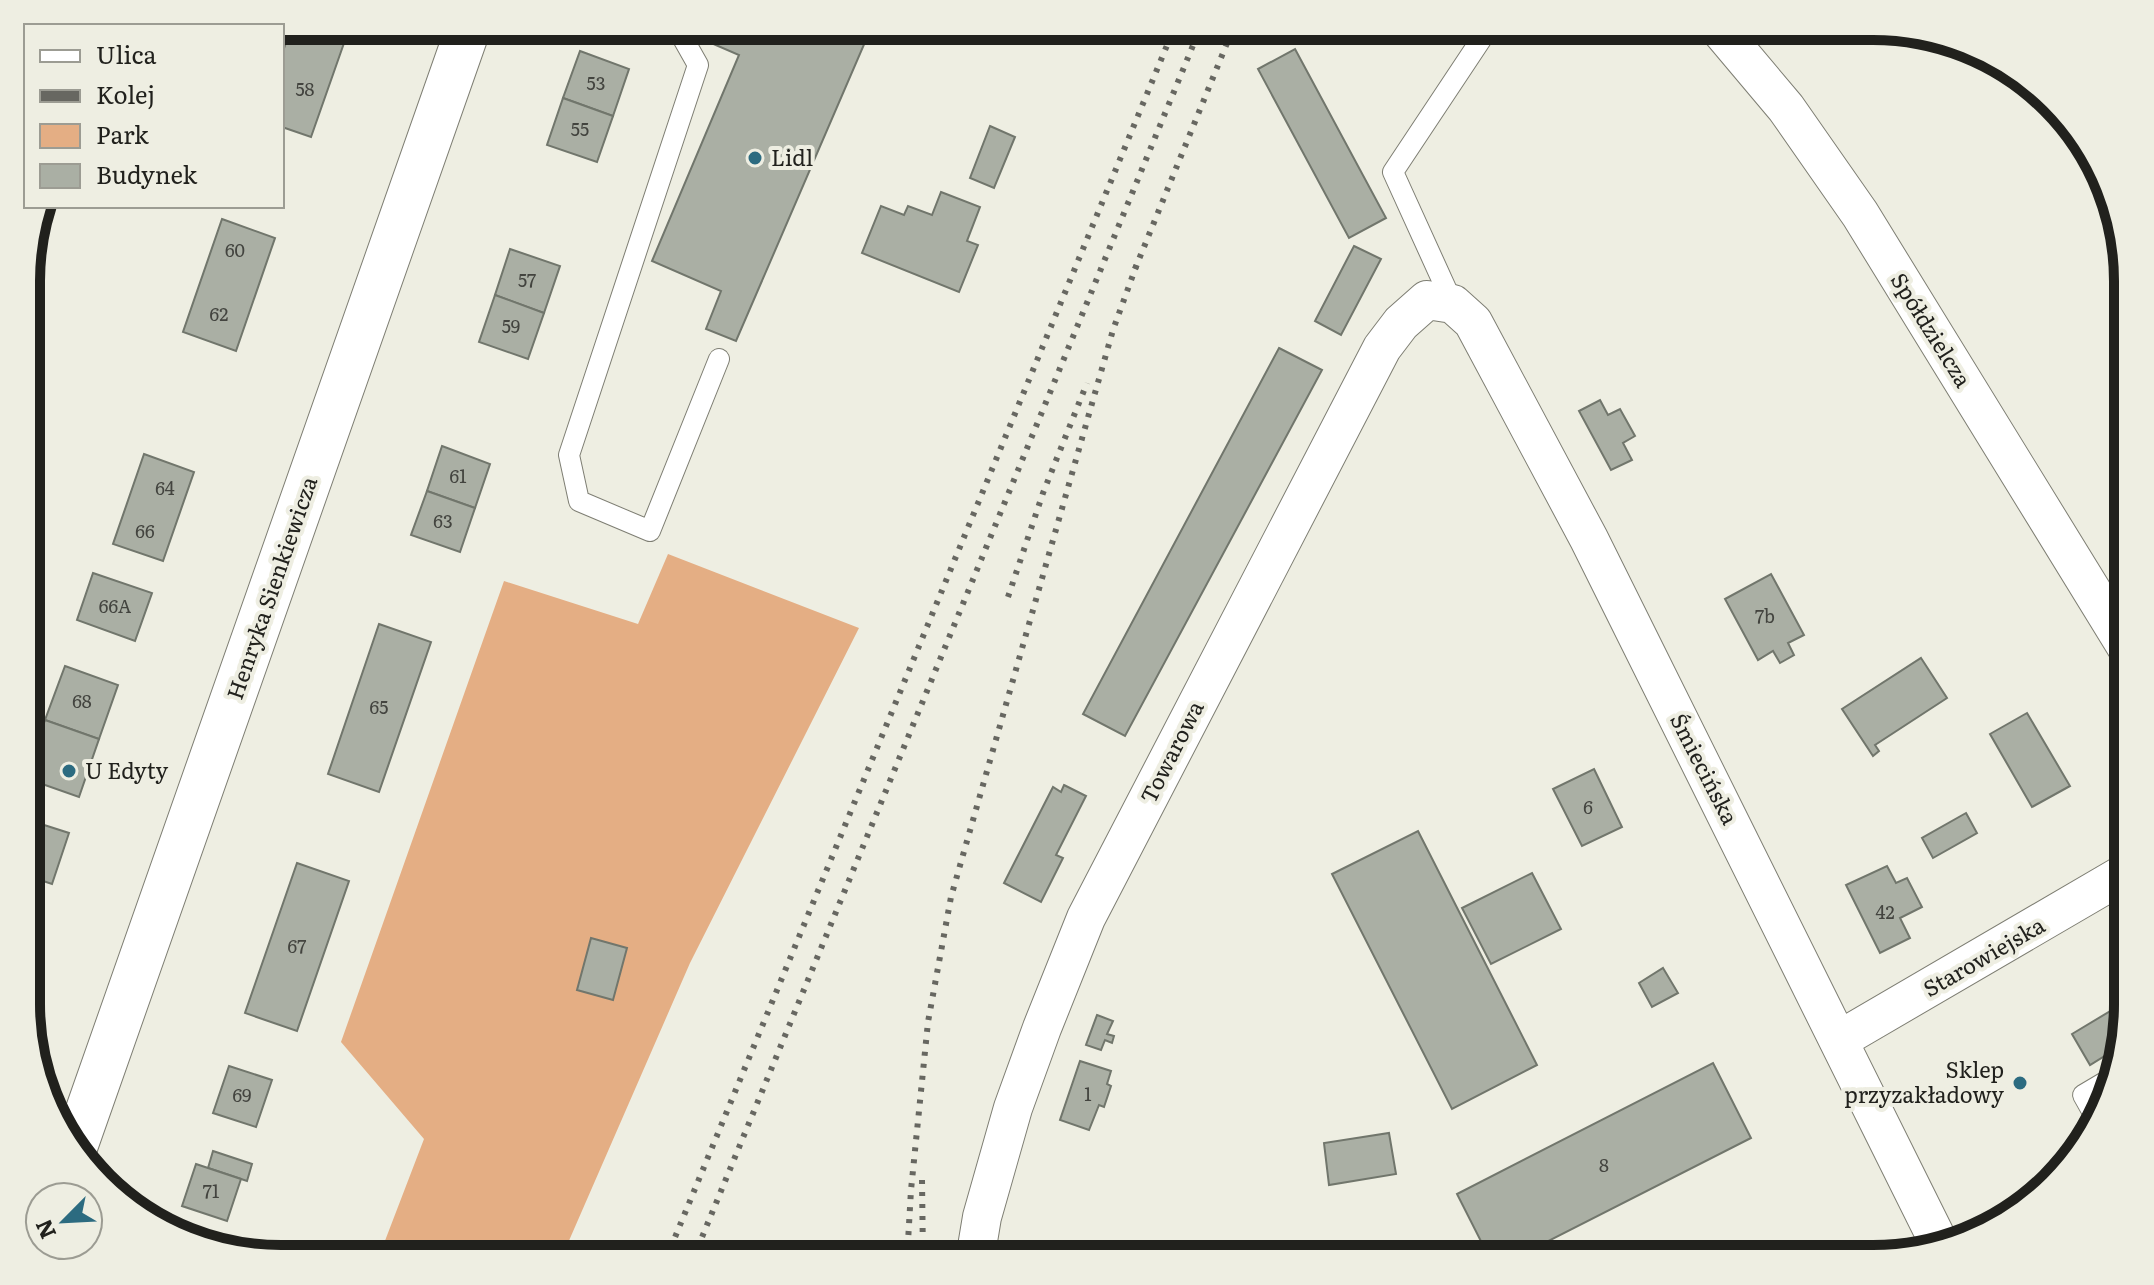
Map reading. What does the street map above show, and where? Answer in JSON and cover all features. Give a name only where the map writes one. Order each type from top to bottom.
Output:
[{"type":"street","name":"Spółdzielcza","points":[[1729,40],[1786,108],[1860,214],[2113,625]]},
{"type":"street","name":"Henryka Sienkiewicza","points":[[75,1128],[464,41]]},
{"type":"street","name":"Towarowa","points":[[977,1245],[982,1217],[1013,1108],[1086,918],[1382,348],[1401,323],[1427,300],[1453,304]]},
{"type":"street","name":"Śmiecińska","points":[[1453,304],[1473,322],[1589,539],[1935,1236]]},
{"type":"street","name":"Starowiejska","points":[[1839,1040],[2113,880]]},
{"type":"lane","points":[[1453,304],[1393,172],[1481,40]]},
{"type":"lane","points":[[684,41],[698,65],[569,455],[579,501],[650,531],[719,359]]},
{"type":"lane","points":[[2090,1108],[2083,1095],[2100,1085]]},
{"type":"green space","points":[[668,554],[859,628],[690,963],[567,1245],[383,1245],[424,1139],[341,1042],[504,581],[638,624]]},
{"type":"building","points":[[287,41],[345,41],[311,137],[284,128],[284,48]]},
{"type":"building","name":"Lidl","points":[[866,41],[736,341],[706,329],[721,291],[652,261],[739,55],[711,43]]},
{"type":"building","points":[[1295,49],[1386,218],[1349,238],[1258,69]]},
{"type":"building","points":[[580,51],[629,69],[613,116],[563,98]]},
{"type":"building","points":[[563,98],[613,116],[597,162],[547,145]]},
{"type":"building","points":[[990,126],[1015,137],[994,188],[970,178]]},
{"type":"building","points":[[941,192],[980,207],[967,241],[978,245],[959,292],[862,253],[881,206],[904,215],[908,206],[932,215]]},
{"type":"building","points":[[222,219],[275,238],[236,351],[183,332]]},
{"type":"building","points":[[1354,246],[1381,259],[1341,335],[1315,321]]},
{"type":"building","points":[[510,249],[560,266],[544,313],[495,295]]},
{"type":"building","points":[[495,295],[544,313],[528,359],[479,342]]},
{"type":"building","points":[[1279,348],[1322,370],[1125,736],[1083,714]]},
{"type":"building","points":[[1600,400],[1608,415],[1620,409],[1635,436],[1623,443],[1632,460],[1611,470],[1579,411]]},
{"type":"building","points":[[442,446],[490,464],[475,508],[427,491]]},
{"type":"building","points":[[144,454],[194,472],[163,561],[113,544]]},
{"type":"building","points":[[427,491],[475,508],[460,552],[411,535]]},
{"type":"building","points":[[93,573],[152,593],[135,641],[77,620]]},
{"type":"building","points":[[1771,574],[1804,635],[1788,643],[1794,655],[1780,663],[1773,651],[1758,660],[1725,599]]},
{"type":"building","points":[[379,624],[431,642],[379,792],[328,774]]},
{"type":"building","points":[[1921,658],[1947,698],[1875,745],[1879,751],[1873,756],[1842,709]]},
{"type":"building","points":[[65,666],[118,685],[99,739],[45,720]]},
{"type":"building","points":[[2027,713],[2070,786],[2032,807],[1990,734]]},
{"type":"building","points":[[45,720],[99,739],[79,797],[40,783],[40,735]]},
{"type":"building","points":[[1594,769],[1622,827],[1582,846],[1553,789]]},
{"type":"building","points":[[1064,785],[1086,796],[1056,855],[1063,858],[1041,902],[1004,883],[1053,787],[1061,792]]},
{"type":"building","points":[[1966,813],[1977,833],[1933,858],[1922,838]]},
{"type":"building","points":[[41,824],[69,833],[52,884],[40,880]]},
{"type":"building","points":[[1418,831],[1537,1065],[1452,1109],[1332,874]]},
{"type":"building","points":[[297,863],[349,881],[297,1031],[245,1013]]},
{"type":"building","points":[[1887,866],[1896,883],[1907,878],[1922,907],[1900,918],[1910,938],[1880,953],[1846,885]]},
{"type":"building","points":[[1532,873],[1561,929],[1491,964],[1462,908]]},
{"type":"building","points":[[591,938],[627,948],[613,1000],[577,990]]},
{"type":"building","points":[[1663,968],[1678,993],[1652,1007],[1639,983]]},
{"type":"building","points":[[2113,1009],[2108,1054],[2090,1065],[2072,1034]]},
{"type":"building","points":[[1097,1015],[1113,1021],[1107,1034],[1114,1036],[1112,1043],[1105,1040],[1101,1050],[1086,1045]]},
{"type":"building","points":[[1080,1061],[1111,1071],[1107,1084],[1111,1086],[1104,1107],[1099,1105],[1089,1130],[1060,1120]]},
{"type":"building","points":[[1713,1063],[1751,1138],[1542,1244],[1483,1244],[1457,1194]]},
{"type":"building","points":[[229,1066],[272,1080],[256,1127],[213,1113]]},
{"type":"building","points":[[1389,1133],[1396,1174],[1329,1185],[1324,1143]]},
{"type":"building","points":[[213,1151],[252,1164],[247,1181],[208,1168]]},
{"type":"building","points":[[196,1164],[241,1179],[227,1221],[182,1206]]},
{"type":"railway","points":[[672,1245],[1169,40]]},
{"type":"railway","points":[[699,1245],[1195,40]]},
{"type":"railway","points":[[1135,269],[1228,40]]},
{"type":"railway","points":[[908,1245],[928,1022],[951,897],[1113,330],[1138,261]]},
{"type":"railway","points":[[1008,597],[1043,493],[1087,383]]},
{"type":"railway","points":[[922,1180],[923,1245]]},
{"type":"place","name":"Lidl","points":[[755,158]]},
{"type":"place","name":"U Edyty","points":[[69,771]]},
{"type":"place","name":"Sklep przyzakładowy","points":[[2020,1083]]}]
